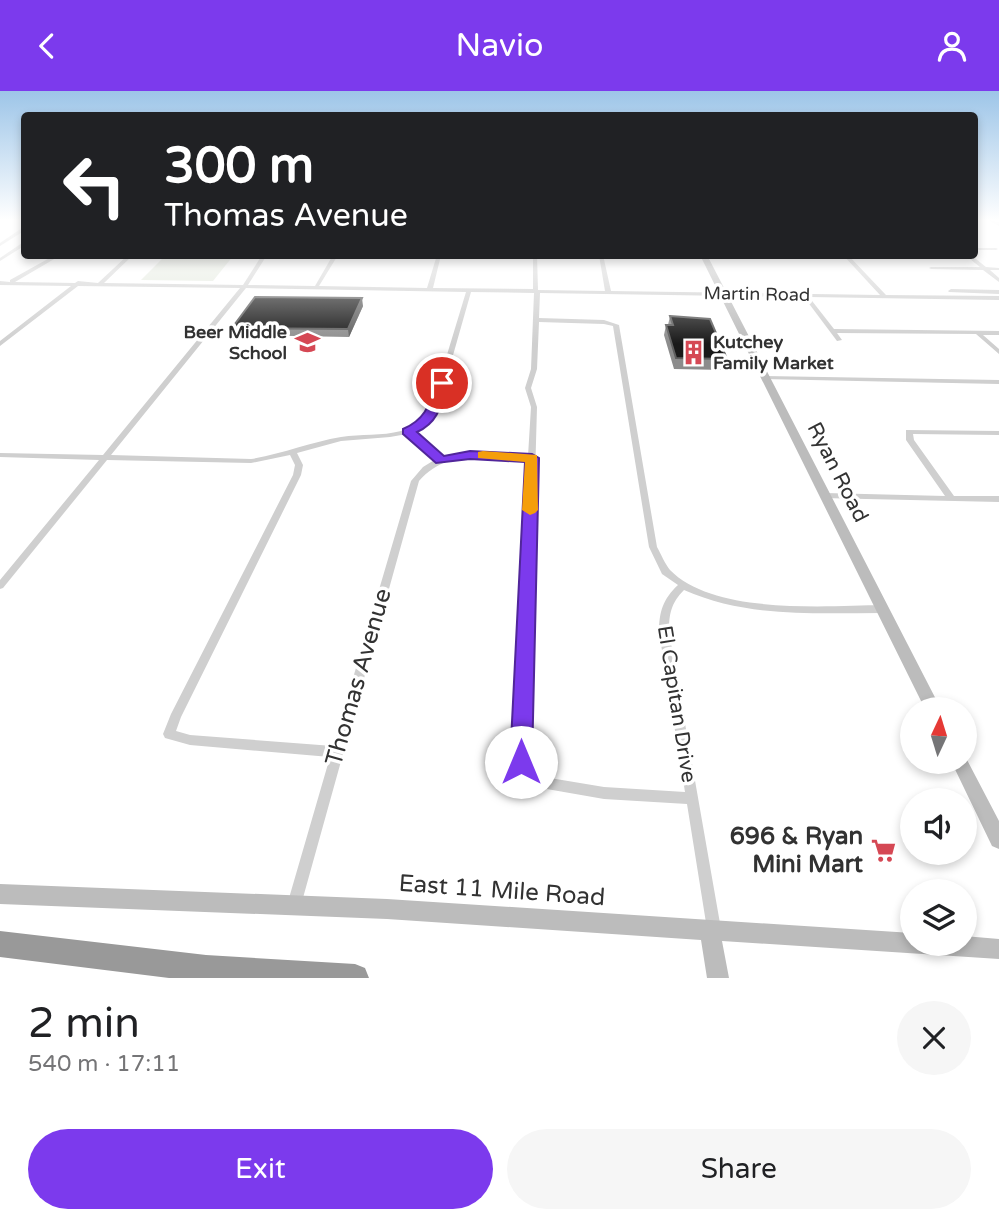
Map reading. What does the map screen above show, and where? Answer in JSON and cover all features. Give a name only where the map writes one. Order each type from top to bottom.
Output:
[{"type":"highway","points":[[0,944],[206,969],[355,978]]},
{"type":"main road","name":"Ryan Road","points":[[706,261],[927,697]]},
{"type":"main road","points":[[966,774],[999,840]]},
{"type":"main road","name":"East 11 Mile Road","points":[[0,894],[294,905],[999,949]]},
{"type":"main road","name":"El Capitan Drive","points":[[712,931],[718,978]]},
{"type":"street","points":[[11,282],[48,261]]},
{"type":"street","points":[[101,283],[124,261]]},
{"type":"street","points":[[0,586],[260,261]]},
{"type":"street","points":[[317,286],[332,261]]},
{"type":"street","points":[[430,288],[437,261]]},
{"type":"street","points":[[535,261],[534,369],[528,388],[534,407],[521,756],[524,769],[541,782],[604,793],[692,798]]},
{"type":"street","points":[[602,261],[608,291]]},
{"type":"street","points":[[851,261],[884,296]]},
{"type":"street","points":[[975,261],[999,280]]},
{"type":"street","points":[[931,268],[999,269]]},
{"type":"street","name":"Martin Road","points":[[0,283],[999,298]]},
{"type":"street","points":[[0,344],[79,283]]},
{"type":"street","points":[[0,455],[222,462],[271,459],[340,439],[390,436],[408,431],[420,426],[432,415],[468,289]]},
{"type":"street","points":[[951,291],[999,292]]},
{"type":"street","points":[[805,295],[839,339]]},
{"type":"street","points":[[536,320],[604,322],[615,325],[654,552],[662,568],[683,586],[709,599],[739,605],[883,609]]},
{"type":"street","points":[[832,331],[999,333]]},
{"type":"street","points":[[978,333],[999,352]]},
{"type":"street","points":[[765,378],[999,382]]},
{"type":"street","points":[[408,431],[441,460],[470,455],[532,458]]},
{"type":"street","points":[[952,499],[910,440],[909,432],[999,433]]},
{"type":"street","points":[[293,453],[299,465],[297,475],[175,717],[170,734],[190,740],[337,752]]},
{"type":"street","name":"Thomas Avenue","points":[[294,905],[415,481],[421,473],[441,460]]},
{"type":"street","points":[[825,496],[999,499]]},
{"type":"street","name":"El Capitan Drive","points":[[683,586],[670,596],[663,613],[664,632],[712,931]]},
{"type":"shaded area","points":[[160,261],[229,261],[213,281],[141,280]]},
{"type":"building","name":"Beer Middle School","points":[[255,297],[362,298],[348,329],[232,328]]},
{"type":"building","name":"Kutchey Family Market","points":[[670,316],[710,319],[727,359],[676,358],[666,325],[673,325]]},
{"type":"slow traffic","points":[[483,455],[532,458],[530,510]]},
{"type":"place","name":"Beer Middle School","points":[[307,342]]},
{"type":"place","name":"Kutchey Family Market","points":[[693,352]]},
{"type":"place","name":"696 & Ryan Mini Mart","points":[[883,850]]},
{"type":"route","points":[[442,383],[432,415],[420,426],[408,431],[441,460],[470,455],[532,458],[521,762]]}]
